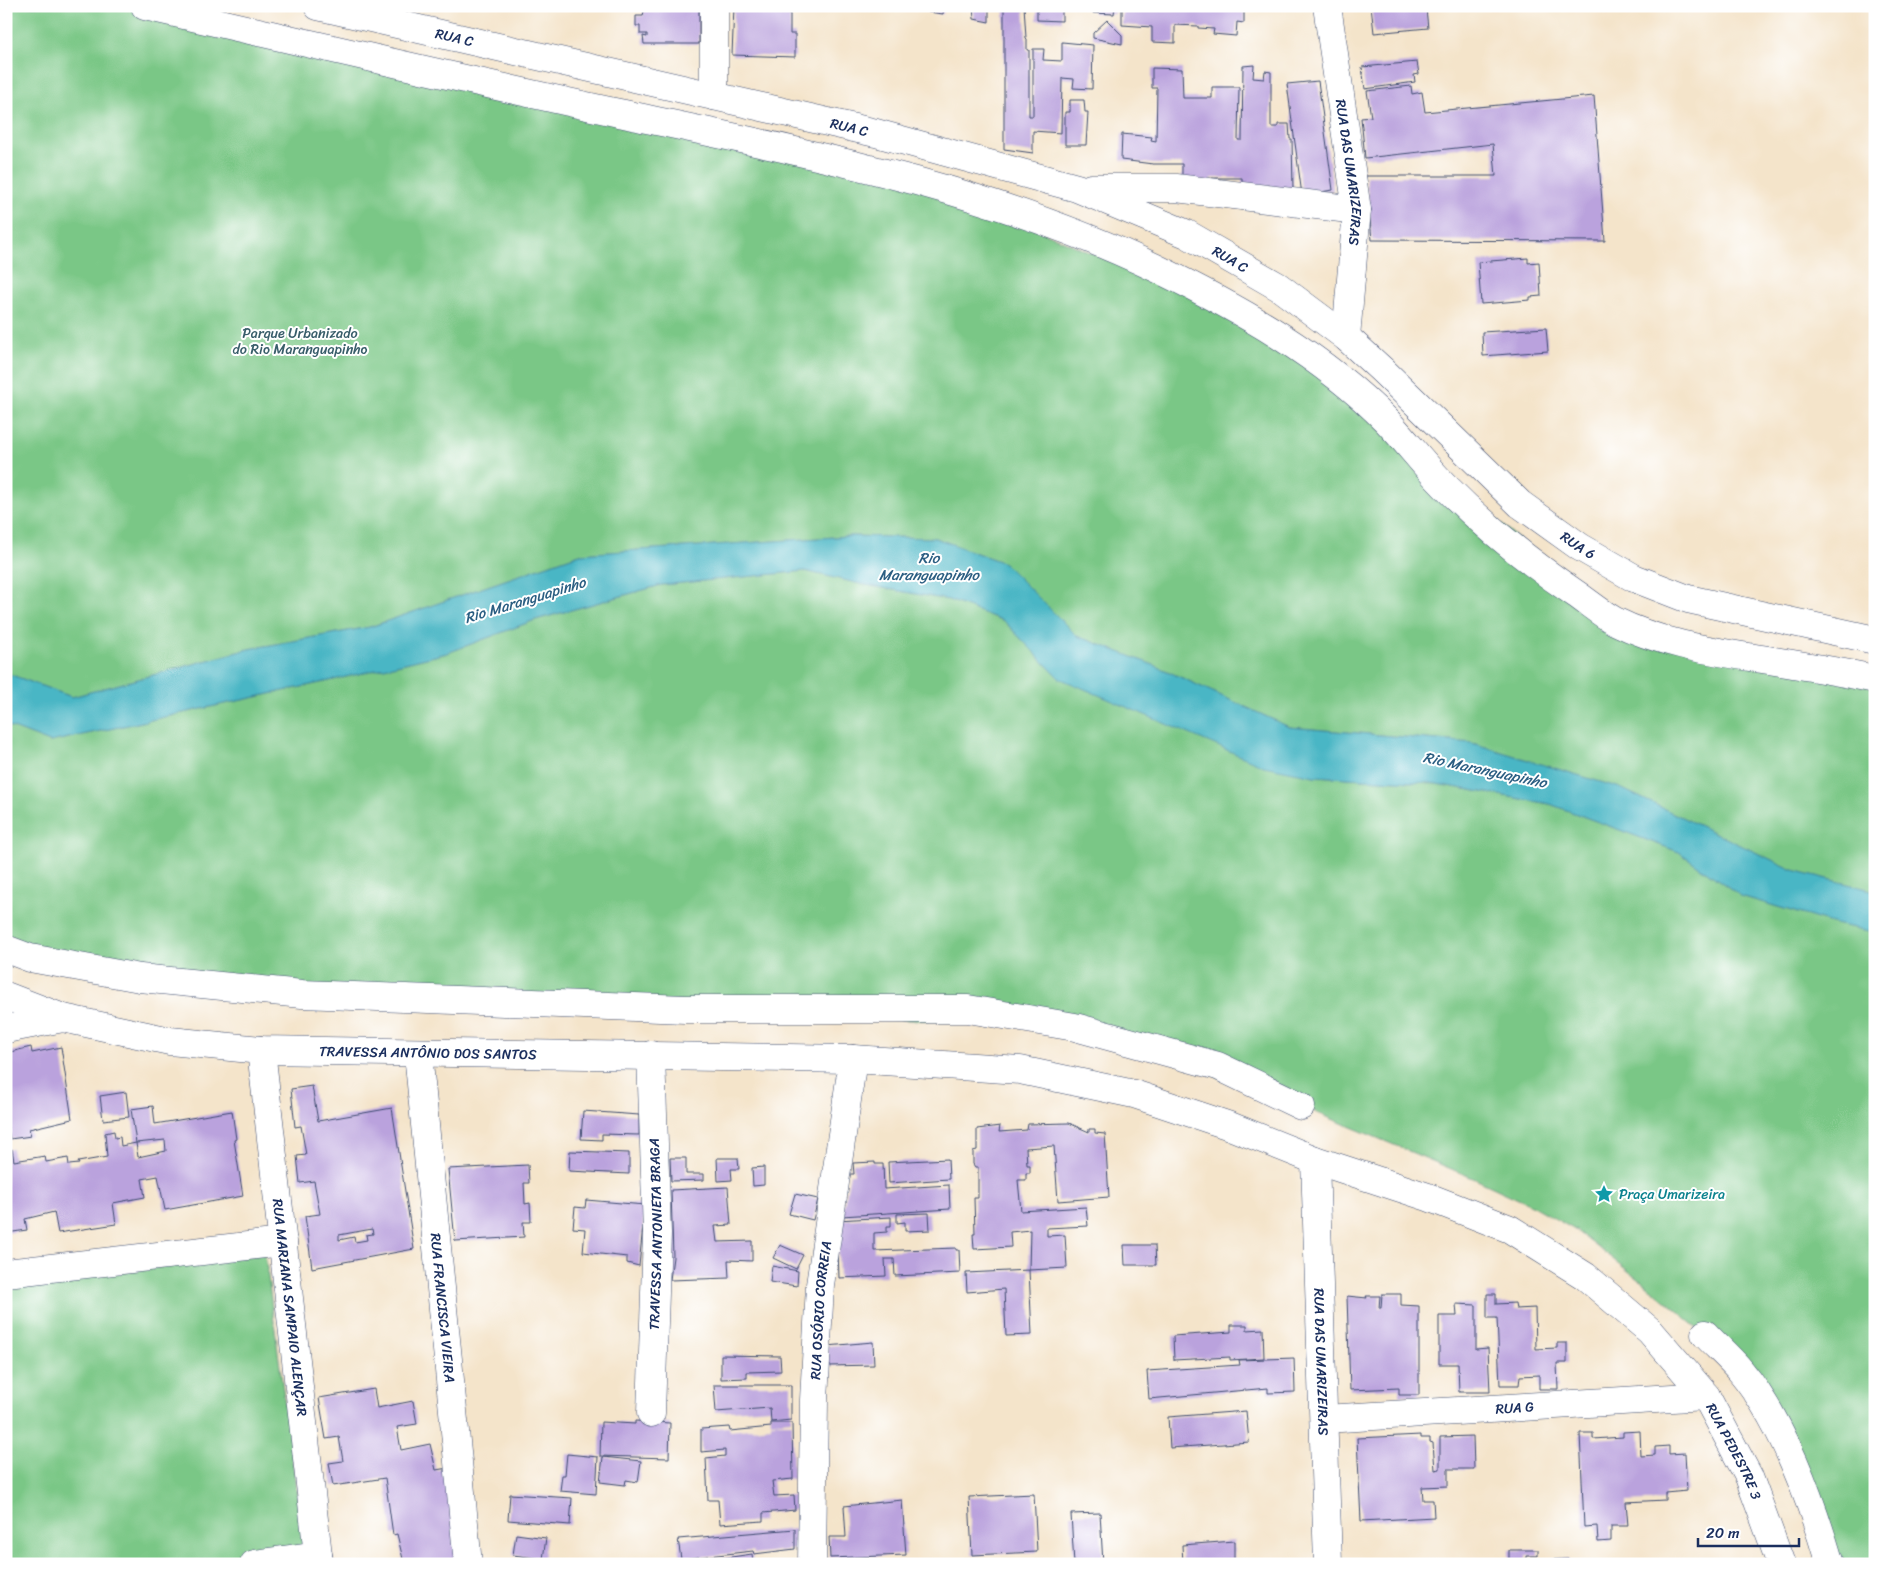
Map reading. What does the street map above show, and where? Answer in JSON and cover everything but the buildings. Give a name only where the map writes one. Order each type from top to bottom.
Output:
[{"type":"street","points":[[145,6],[762,143],[936,186],[1033,216],[1160,270],[1220,300],[1275,332],[1329,371],[1385,419],[1444,485],[1500,537],[1551,577],[1614,620],[1680,645],[1875,679]]},
{"type":"street","name":"RUA C","points":[[318,6],[876,133],[1077,188],[1187,234],[1279,287],[1346,337]]},
{"type":"street","points":[[714,6],[714,96]]},
{"type":"street","name":"RUA DAS UMARIZEIRAS","points":[[1327,6],[1357,210],[1346,337]]},
{"type":"street","points":[[1077,188],[1176,188],[1357,210]]},
{"type":"street","name":"RUA 6","points":[[1346,337],[1520,504],[1580,547],[1634,578],[1688,599],[1875,640]]},
{"type":"street","points":[[6,949],[30,958],[140,978],[302,994],[685,1008],[968,1009],[1075,1027],[1218,1066],[1301,1106]]},
{"type":"street","points":[[6,996],[63,1018]]},
{"type":"street","name":"TRAVESSA ANTÔNIO DOS SANTOS","points":[[6,1029],[63,1018],[170,1041],[261,1050],[854,1059],[1020,1070],[1134,1094],[1230,1126],[1316,1160]]},
{"type":"street","name":"RUA MARIANA SAMPAIO ALENÇAR","points":[[261,1050],[319,1560]]},
{"type":"street","name":"RUA FRANCISCA VIEIRA","points":[[418,1053],[468,1564]]},
{"type":"street","name":"TRAVESSA ANTONIETA BRAGA","points":[[651,1056],[657,1233],[651,1413]]},
{"type":"street","name":"RUA OSÓRIO CORREIA","points":[[812,1564],[814,1400],[820,1285],[854,1059]]},
{"type":"street","name":"RUA DAS UMARIZEIRAS","points":[[1316,1160],[1328,1564]]},
{"type":"street","name":"RUA PEDESTRE 3","points":[[1316,1160],[1428,1197],[1510,1229],[1585,1276],[1650,1331],[1706,1396],[1727,1432],[1750,1477],[1781,1564]]},
{"type":"street","points":[[6,1274],[283,1242]]},
{"type":"street","points":[[1705,1334],[1740,1370],[1768,1410],[1800,1475],[1830,1564]]},
{"type":"street","name":"RUA G","points":[[1324,1419],[1706,1396]]},
{"type":"street","points":[[254,1564],[319,1560]]},
{"type":"green space","name":"Parque Urbanizado do Rio Maranguapinho","points":[[6,6],[145,6],[936,186],[1275,332],[1614,620],[1875,679],[1875,891],[1793,870],[1620,788],[1472,743],[1289,727],[1156,666],[1076,636],[1004,563],[935,538],[850,536],[580,554],[370,627],[249,649],[72,697],[6,673]]},
{"type":"green space","points":[[805,571],[861,584],[949,600],[1004,621],[1059,678],[1314,776],[1431,783],[1550,804],[1679,852],[1741,896],[1835,924],[1875,932],[1875,1564],[1830,1564],[1800,1475],[1705,1334],[1653,1290],[1575,1230],[1531,1205],[1473,1178],[1301,1106],[1075,1027],[302,994],[6,949],[6,725],[50,742],[329,681],[447,653],[535,620],[661,585]]},
{"type":"green space","points":[[265,1254],[304,1547],[175,1564],[6,1564],[6,1286]]},
{"type":"water","name":"Rio Maranguapinho","points":[[850,536],[935,538],[1004,563],[1077,636],[1156,666],[1289,727],[1472,743],[1620,788],[1793,870],[1875,891],[1875,932],[1835,924],[1741,896],[1679,852],[1550,804],[1431,783],[1314,776],[1264,766],[1059,678],[1004,621],[949,600],[861,584],[805,571],[661,585],[535,620],[447,653],[329,681],[50,742],[6,725],[6,673],[72,697],[249,649],[370,627],[580,554]]},
{"type":"place","name":"Praça Umarizeira","points":[[1604,1194]]}]
